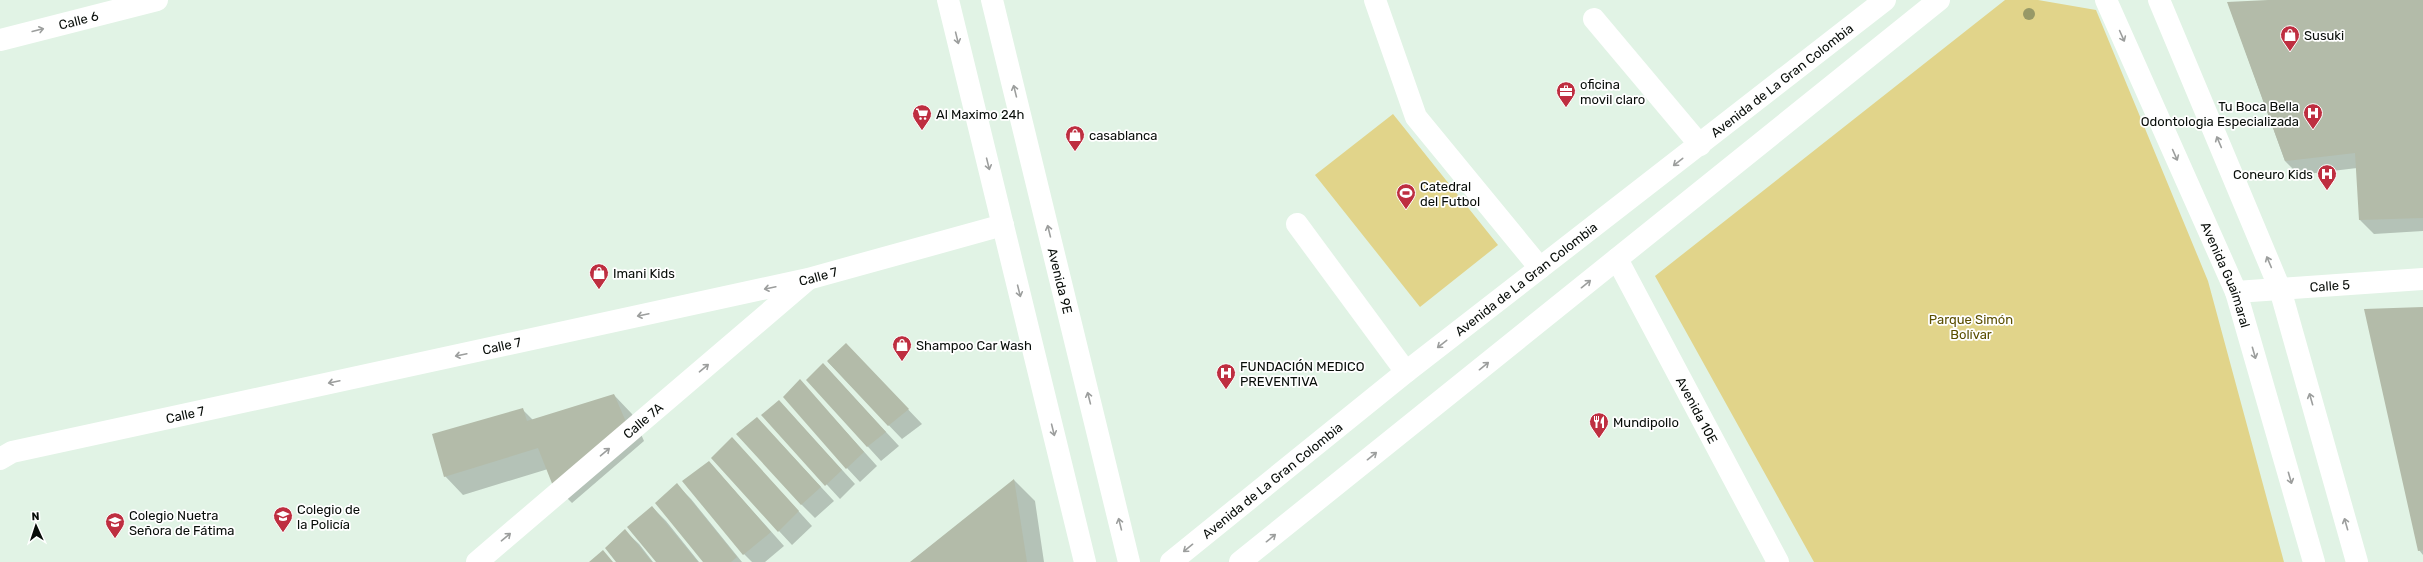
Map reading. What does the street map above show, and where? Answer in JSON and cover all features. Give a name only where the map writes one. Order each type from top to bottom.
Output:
[{"type":"street","name":"Calle 6","points":[[0,40],[157,0]]},
{"type":"street","points":[[948,0],[1085,562]]},
{"type":"street","name":"Avenida 9E","points":[[992,0],[1129,562]]},
{"type":"street","points":[[1375,0],[1416,117],[1540,268]]},
{"type":"street","name":"Avenida de La Gran Colombia","points":[[1171,562],[1406,372],[1885,0]]},
{"type":"street","points":[[1240,562],[1939,0]]},
{"type":"street","name":"Avenida Guaimaral","points":[[2106,0],[2236,292],[2314,562]]},
{"type":"street","points":[[2159,0],[2280,289],[2357,562]]},
{"type":"street","points":[[1594,19],[1700,144]]},
{"type":"street","points":[[1298,224],[1406,372]]},
{"type":"street","name":"Calle 7","points":[[0,459],[12,452],[808,279],[1003,225]]},
{"type":"street","name":"Avenida 10E","points":[[1617,259],[1778,562]]},
{"type":"street","name":"Calle 7A","points":[[477,562],[808,279]]},
{"type":"street","name":"Calle 5","points":[[2236,292],[2423,279]]},
{"type":"green space","name":"Parque Simón Bolívar","points":[[2005,0],[2038,0],[2096,10],[2208,281],[2284,562],[1814,562],[1655,276]]},
{"type":"green space","name":"Catedral del Futbol","points":[[1393,114],[1498,245],[1420,307],[1315,175]]},
{"type":"building","points":[[2268,0],[2423,0],[2423,218],[2359,220],[2355,153],[2285,161],[2227,2]]},
{"type":"building","points":[[2423,307],[2423,550],[2418,551],[2364,309]]},
{"type":"building","points":[[846,343],[909,409],[888,426],[827,361]]},
{"type":"building","points":[[823,363],[886,432],[867,447],[806,380]]},
{"type":"building","points":[[800,379],[864,452],[846,469],[783,397]]},
{"type":"building","points":[[614,394],[626,422],[553,486],[538,448],[444,477],[432,434],[523,408],[527,421]]},
{"type":"building","points":[[779,400],[842,470],[825,486],[761,415]]},
{"type":"building","points":[[757,417],[821,487],[801,505],[736,434]]},
{"type":"building","points":[[732,437],[799,511],[778,532],[711,458]]},
{"type":"building","points":[[709,461],[771,532],[743,555],[682,481]]},
{"type":"building","points":[[1014,479],[1027,562],[910,562]]},
{"type":"building","points":[[677,483],[737,557],[731,562],[703,562],[655,503]]},
{"type":"building","points":[[652,506],[698,562],[656,562],[627,527]]},
{"type":"building","points":[[625,529],[652,562],[616,562],[605,548]]},
{"type":"building","points":[[603,550],[613,562],[589,562]]},
{"type":"place","name":"Susuki","points":[[2290,52]]},
{"type":"place","name":"oficina movil claro","points":[[1566,108]]},
{"type":"place","name":"Tu Boca Bella Odontologia Especializada","points":[[2313,130]]},
{"type":"place","name":"Al Maximo 24h","points":[[922,131]]},
{"type":"place","name":"casablanca","points":[[1075,152]]},
{"type":"place","name":"Coneuro Kids","points":[[2327,191]]},
{"type":"place","name":"Catedral del Futbol","points":[[1406,210]]},
{"type":"place","name":"Imani Kids","points":[[599,290]]},
{"type":"place","name":"Shampoo Car Wash","points":[[902,362]]},
{"type":"place","name":"FUNDACIÓN MEDICO PREVENTIVA","points":[[1226,390]]},
{"type":"place","name":"Mundipollo","points":[[1599,439]]},
{"type":"place","name":"Colegio de la Policía","points":[[283,533]]},
{"type":"place","name":"Colegio Nuetra Señora de Fátima","points":[[115,539]]}]
